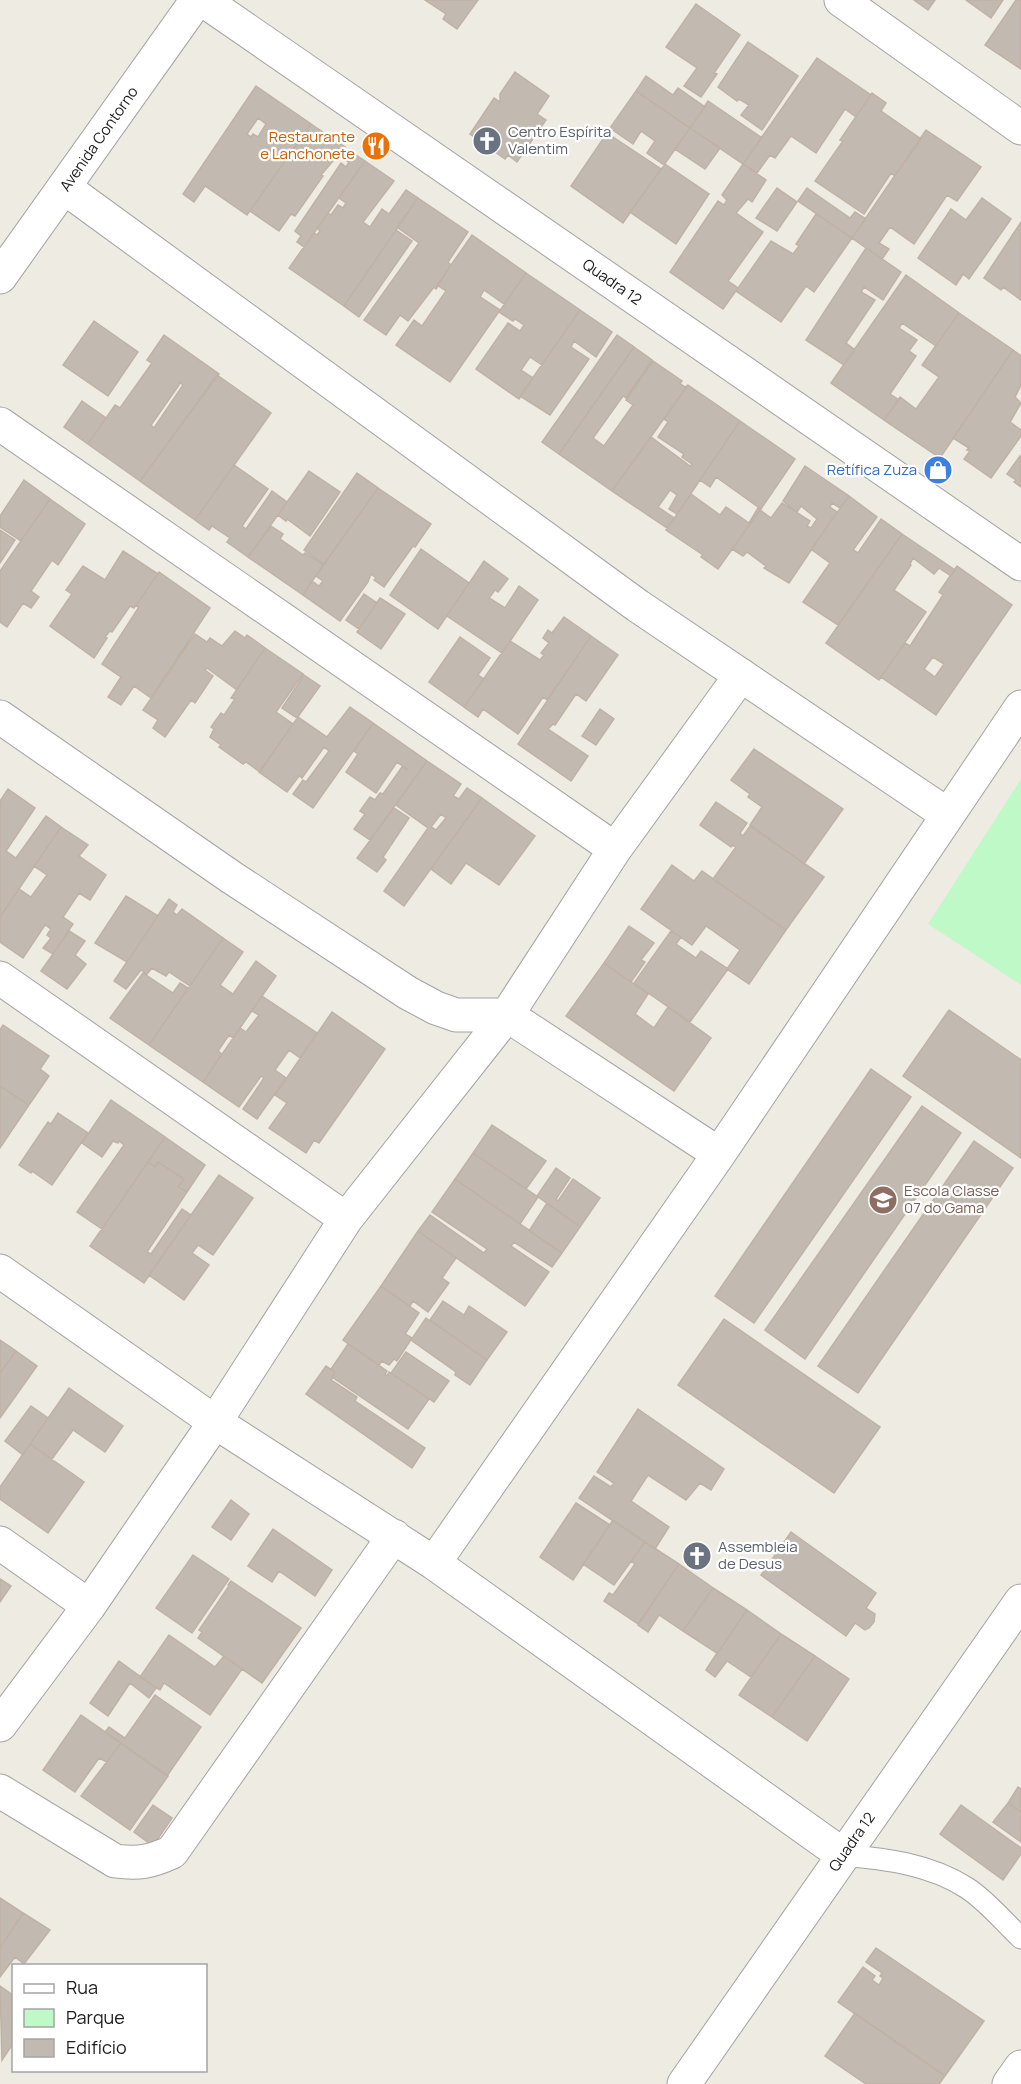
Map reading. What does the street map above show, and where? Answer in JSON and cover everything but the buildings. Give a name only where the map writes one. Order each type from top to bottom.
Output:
[{"type":"street","name":"Avenida Contorno","points":[[0,277],[197,0]]},
{"type":"street","name":"Quadra 12","points":[[203,0],[1021,564]]},
{"type":"street","points":[[841,0],[1021,128]]},
{"type":"street","points":[[65,188],[638,606],[948,815]]},
{"type":"street","points":[[0,424],[615,849]]},
{"type":"street","points":[[0,1725],[88,1606],[215,1422],[346,1219],[507,1016],[615,849],[741,675]]},
{"type":"street","points":[[434,1563],[719,1154],[1021,706]]},
{"type":"street","points":[[0,717],[231,877],[408,993],[436,1008],[456,1015],[507,1016],[719,1154]]},
{"type":"street","points":[[0,978],[346,1219]]},
{"type":"street","points":[[0,1270],[215,1422],[434,1563],[843,1855]]},
{"type":"street","points":[[0,1791],[115,1861],[134,1864],[151,1861],[172,1852],[394,1536]]},
{"type":"street","points":[[0,1543],[88,1606]]},
{"type":"street","name":"Quadra 12","points":[[684,2084],[1021,1601]]},
{"type":"street","points":[[1009,2084],[1021,2067]]},
{"type":"lane","points":[[843,1855],[894,1860],[931,1870],[968,1888],[1021,1938]]},
{"type":"green space","points":[[1021,779],[1021,985],[928,924]]},
{"type":"place","name":"Centro Espírita Valentim","points":[[487,141]]},
{"type":"place","name":"Restaurante e Lanchonete","points":[[376,146]]},
{"type":"place","name":"Retífica Zuza","points":[[938,470]]},
{"type":"place","name":"Escola Classe 07 do Gama","points":[[883,1200]]},
{"type":"place","name":"Assembleia de Desus","points":[[697,1556]]}]
